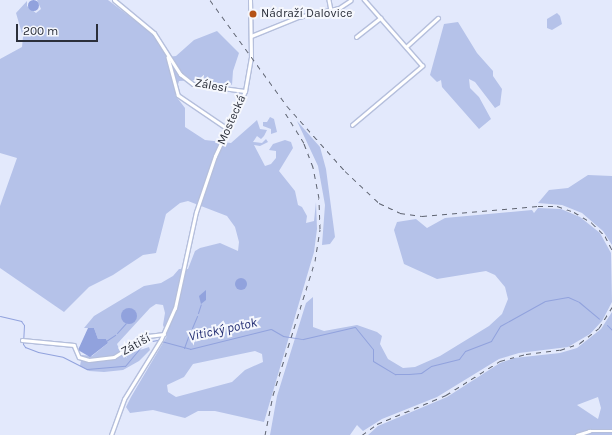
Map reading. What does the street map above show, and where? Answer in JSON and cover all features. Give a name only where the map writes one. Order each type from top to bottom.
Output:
[{"type":"street","points":[[114,0],[154,33],[168,55],[178,95],[228,129]]},
{"type":"street","name":"Mostecká","points":[[111,435],[124,399],[164,334],[179,294],[196,212],[215,156],[245,91],[251,36],[250,0]]},
{"type":"street","points":[[329,0],[331,10]]},
{"type":"street","points":[[251,36],[298,17],[331,10],[351,0]]},
{"type":"street","points":[[352,125],[422,66],[364,0]]},
{"type":"street","points":[[356,37],[380,18]]},
{"type":"street","points":[[406,47],[438,18]]},
{"type":"street","name":"Zálesí","points":[[168,55],[180,74],[192,84],[245,91]]},
{"type":"street","name":"Zátiší","points":[[23,340],[74,345],[79,357],[89,360],[114,357],[148,336],[164,334]]},
{"type":"street","points":[[577,435],[589,431],[612,431]]},
{"type":"shaded area","points":[[31,0],[35,0],[37,1],[37,9],[31,10],[28,7],[28,3]]},
{"type":"shaded area","points":[[37,0],[108,0],[153,34],[167,57],[176,56],[194,40],[217,31],[239,53],[233,71],[232,85],[197,80],[179,81],[175,95],[185,108],[185,127],[205,140],[231,143],[257,120],[260,129],[267,130],[261,139],[257,136],[253,142],[262,143],[266,139],[268,142],[260,146],[254,145],[265,166],[271,164],[276,158],[276,151],[269,150],[273,144],[285,140],[291,142],[293,148],[279,171],[295,191],[298,205],[302,207],[307,216],[306,223],[314,221],[316,202],[317,229],[314,252],[264,422],[215,411],[198,411],[185,418],[153,410],[130,413],[126,407],[167,336],[163,325],[165,313],[163,305],[156,304],[150,308],[117,344],[122,356],[149,347],[150,350],[139,361],[123,370],[104,372],[89,371],[80,366],[82,355],[92,356],[108,343],[106,339],[98,339],[94,328],[84,328],[94,316],[144,286],[161,283],[173,276],[179,269],[188,269],[195,251],[200,248],[220,243],[238,251],[239,242],[235,227],[227,216],[188,201],[180,203],[166,214],[156,253],[143,255],[113,275],[89,287],[64,312],[0,268],[0,206],[17,158],[0,153],[0,59],[22,47],[23,37],[16,13],[27,1],[27,6],[36,13],[41,9]],"holes":[[[255,351],[262,354],[263,362],[245,370],[232,382],[176,397],[168,392],[167,385],[184,377],[193,364]]]},
{"type":"shaded area","points":[[557,13],[560,16],[562,24],[552,30],[547,28],[547,19]]},
{"type":"shaded area","points":[[458,22],[477,53],[493,71],[493,76],[502,89],[500,105],[495,108],[475,82],[469,79],[470,88],[479,97],[491,119],[479,129],[442,87],[441,80],[437,82],[430,75],[444,24]]},
{"type":"shaded area","points":[[270,117],[274,119],[277,132],[271,134],[271,129],[263,126],[263,122],[267,122]]},
{"type":"shaded area","points":[[297,121],[320,147],[326,169],[335,237],[330,244],[322,245],[325,205],[318,166]]},
{"type":"shaded area","points":[[588,175],[612,176],[612,245],[603,231],[582,213],[562,205],[538,203],[549,190],[568,188]]},
{"type":"shaded area","points":[[538,208],[561,209],[580,217],[600,233],[611,253],[612,302],[602,321],[590,334],[568,347],[519,353],[499,359],[437,397],[382,419],[363,431],[357,425],[350,435],[270,435],[277,396],[306,303],[313,297],[313,327],[324,331],[357,325],[377,332],[382,336],[380,344],[388,359],[403,368],[415,367],[440,356],[489,326],[502,314],[508,299],[505,287],[495,275],[486,271],[437,279],[404,264],[394,230],[397,222],[416,219],[427,228],[445,218],[532,210],[534,213]]},
{"type":"shaded area","points":[[243,278],[246,279],[246,289],[239,290],[236,289],[235,282],[236,279]]},
{"type":"shaded area","points":[[206,290],[206,300],[201,304],[199,296]]},
{"type":"shaded area","points":[[129,308],[136,313],[137,316],[132,323],[129,324],[122,319],[121,316],[126,309]]},
{"type":"shaded area","points":[[612,312],[612,435],[368,435],[378,426],[447,397],[500,363],[514,358],[560,353],[577,348],[601,329]],"holes":[[[598,397],[601,408],[598,419],[577,405]]]},
{"type":"shaded area","points":[[88,328],[94,328],[98,339],[106,339],[108,343],[90,357],[78,350]]},
{"type":"waterway","name":"Vitický potok","points":[[161,341],[190,349],[271,329],[283,336],[303,339],[355,327],[373,349],[373,361],[395,374],[409,374],[421,373],[431,366],[459,359],[465,351],[491,341],[500,326],[545,301],[568,297],[579,302],[599,319]]},
{"type":"waterway","points":[[198,313],[201,304]]},
{"type":"waterway","name":"Vitický potok","points":[[0,316],[21,321],[24,325],[23,344],[25,347],[38,352],[63,357],[87,369],[125,366],[145,342],[158,340]]},
{"type":"waterway","points":[[192,328],[197,316]]},
{"type":"waterway","points":[[117,333],[126,323]]},
{"type":"waterway","name":"Vitický potok","points":[[607,325],[612,330]]},
{"type":"waterway","points":[[184,348],[189,334]]},
{"type":"waterway","points":[[106,341],[115,335]]},
{"type":"railway","points":[[210,0],[287,106],[345,171],[379,203],[400,213],[422,216],[538,206],[557,206],[574,212],[592,223],[605,236],[612,250]]},
{"type":"railway","points":[[265,435],[273,395],[315,261],[320,229],[319,198],[313,167],[304,143],[284,111]]},
{"type":"railway","points":[[362,435],[377,424],[446,395],[500,361],[526,354],[560,350],[580,343],[599,328],[612,307]]},
{"type":"place","name":"Nádraží Dalovice","points":[[253,14]]}]
